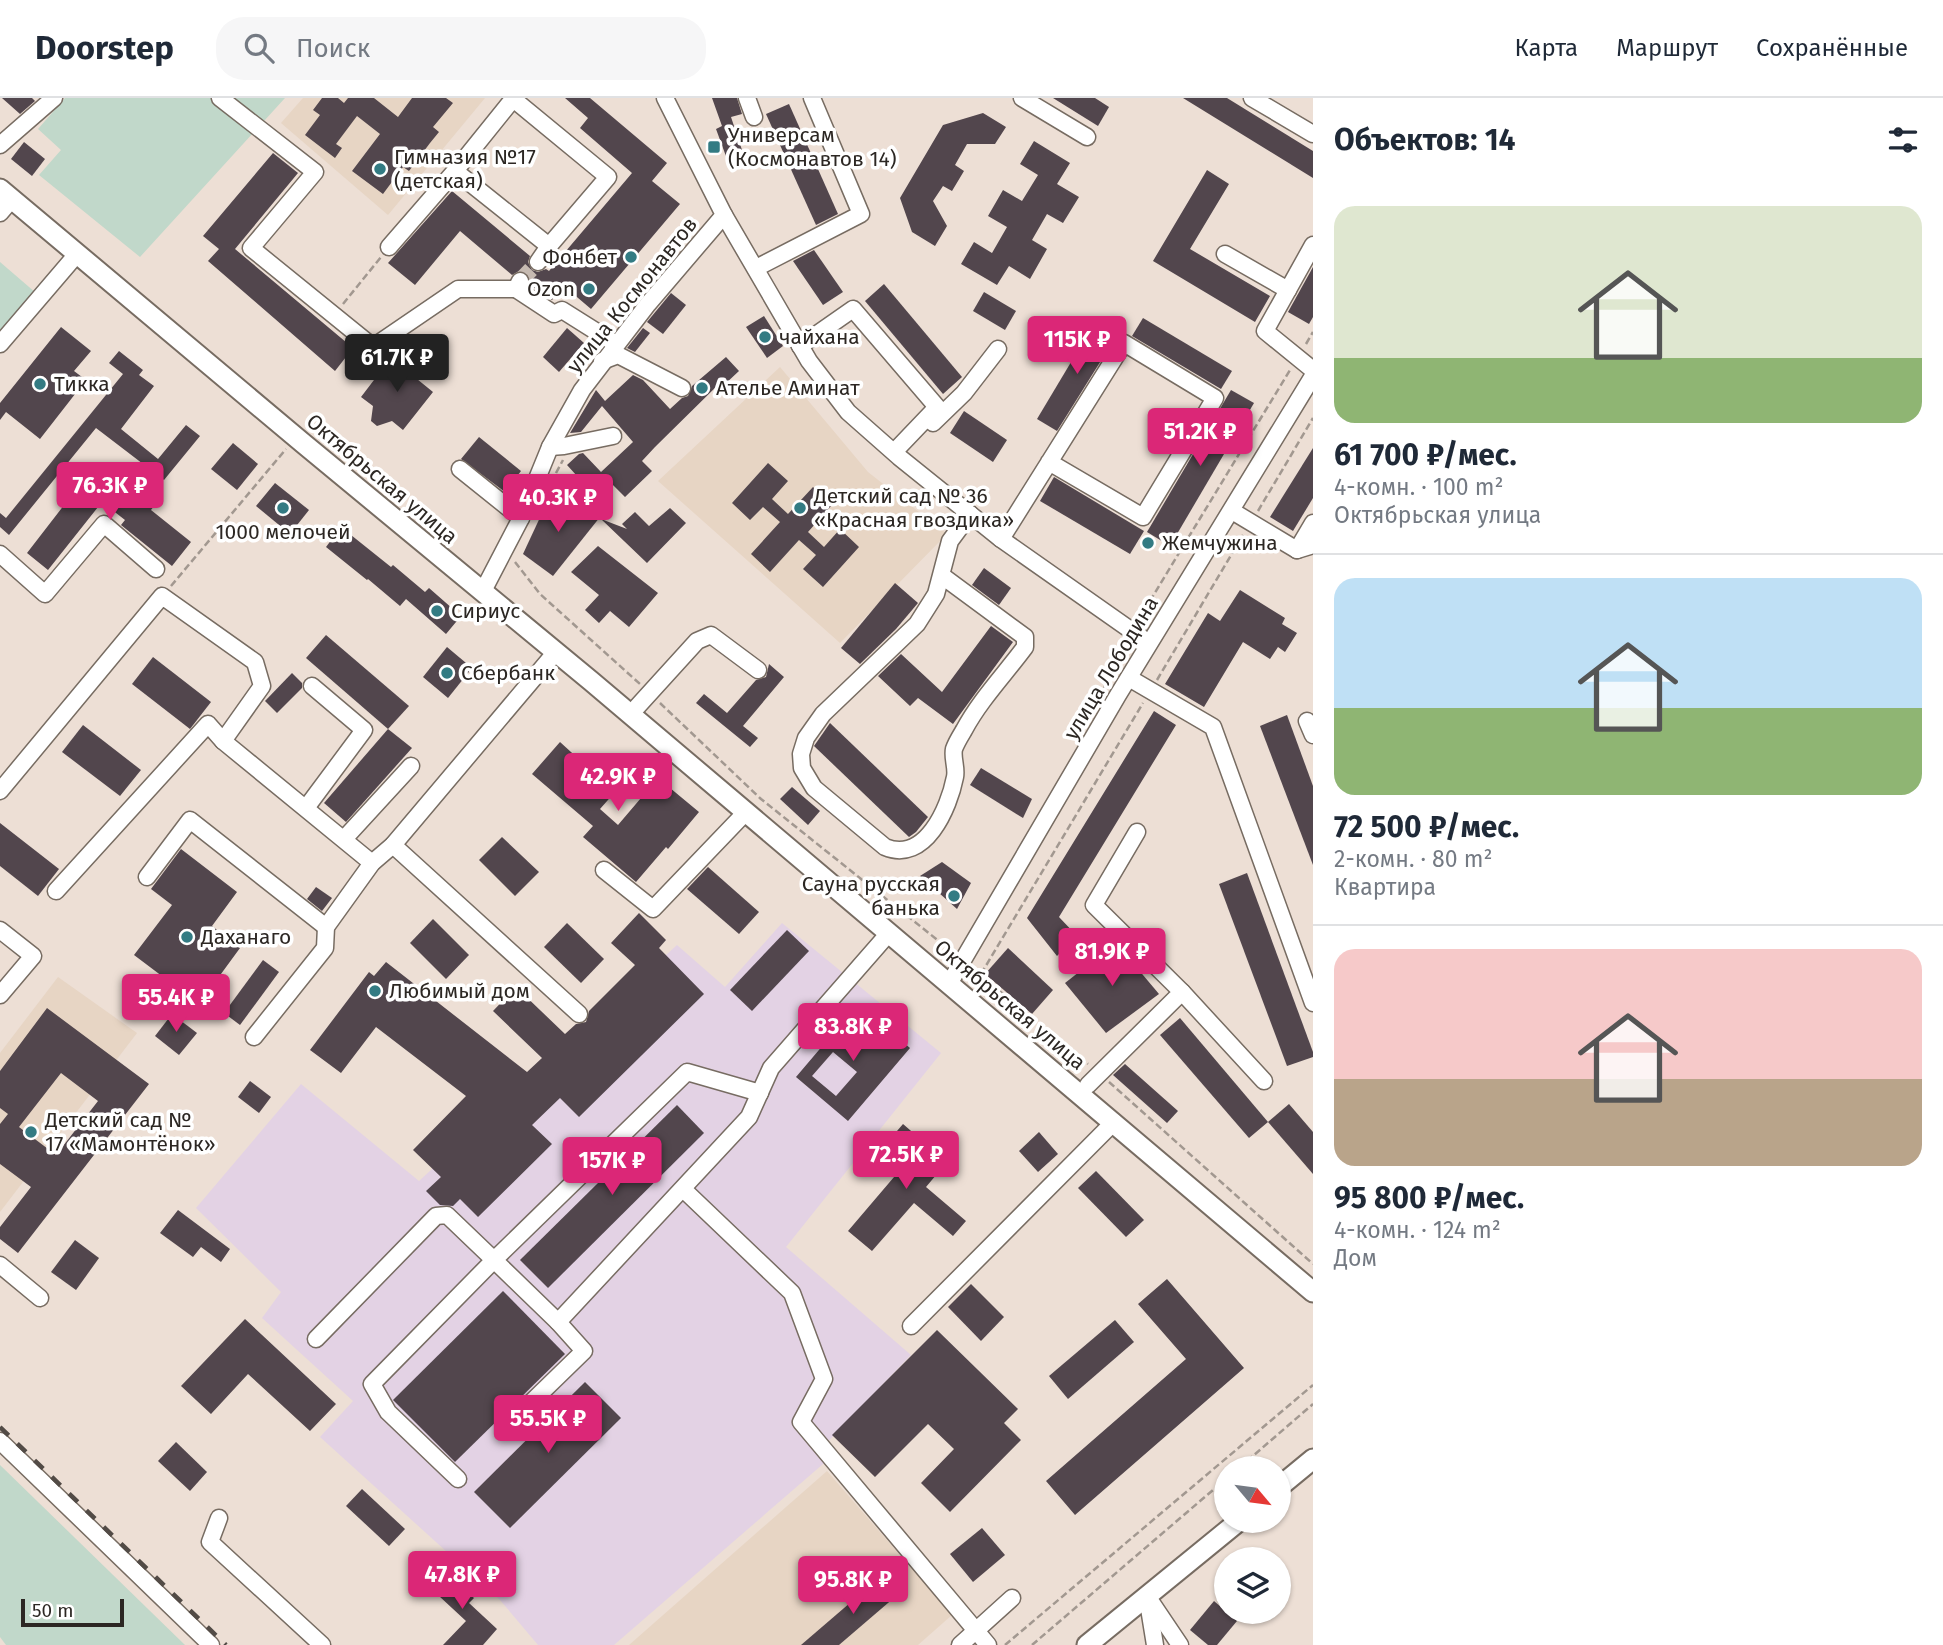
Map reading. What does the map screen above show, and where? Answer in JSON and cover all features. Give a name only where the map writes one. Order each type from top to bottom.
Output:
[{"type":"main road","name":"Октябрьская улица","points":[[0,179],[485,587],[555,653],[889,933],[955,973],[1093,1080],[1313,1277]]},
{"type":"main road","name":"Октябрьская улица","points":[[4,200],[77,254],[296,438],[485,587],[643,700],[955,973],[1114,1122],[1313,1292]]},
{"type":"main road","points":[[1292,1476],[1313,1459]]},
{"type":"main road","points":[[1087,1645],[1224,1533]]},
{"type":"street","points":[[0,145],[54,98]]},
{"type":"street","points":[[220,98],[315,172],[251,248],[373,347],[458,289],[518,285],[554,314],[562,310],[616,344]]},
{"type":"street","name":"улица Космонавтов","points":[[665,98],[724,215],[800,346],[848,412],[1001,539],[1149,643]]},
{"type":"street","points":[[747,98],[754,117]]},
{"type":"street","points":[[756,268],[861,214],[812,98]]},
{"type":"street","points":[[1022,98],[1087,137]]},
{"type":"street","points":[[1252,98],[1313,134]]},
{"type":"street","points":[[389,247],[512,99],[608,177],[538,262]]},
{"type":"street","points":[[455,170],[549,246]]},
{"type":"street","name":"улица Космонавтов","points":[[485,587],[557,447],[582,390],[616,344],[724,215]]},
{"type":"street","points":[[1313,245],[1265,331],[1313,370]]},
{"type":"street","points":[[0,344],[77,254]]},
{"type":"street","points":[[1225,254],[1288,290]]},
{"type":"street","points":[[800,346],[853,309],[937,407],[896,454]]},
{"type":"street","points":[[1001,539],[1049,462],[1124,343],[1215,398],[1143,517],[1049,462]]},
{"type":"street","points":[[896,454],[964,393],[998,349]]},
{"type":"street","points":[[602,362],[618,355],[682,388]]},
{"type":"street","name":"улица Лободина","points":[[955,973],[1149,643],[1313,376]]},
{"type":"street","points":[[557,447],[613,436]]},
{"type":"street","points":[[460,469],[521,518]]},
{"type":"street","points":[[1232,511],[1297,550],[1313,545]]},
{"type":"street","points":[[941,575],[1025,638],[1026,646],[965,727],[954,750],[955,775],[943,811],[929,836],[911,849],[897,852],[885,847],[814,788],[802,768],[801,754],[806,738],[823,714],[917,624],[936,594],[941,575],[950,541],[970,514]]},
{"type":"street","points":[[1297,550],[1313,523]]},
{"type":"street","points":[[0,554],[45,594],[104,524],[156,569]]},
{"type":"street","points":[[0,790],[162,596],[255,662],[262,686],[223,741]]},
{"type":"street","points":[[643,700],[697,641],[711,635],[758,670]]},
{"type":"street","points":[[254,1037],[325,948],[326,927],[372,863],[393,845],[555,653]]},
{"type":"street","points":[[1129,678],[1213,727],[1313,1003]]},
{"type":"street","points":[[306,808],[364,730],[312,686]]},
{"type":"street","points":[[56,891],[208,723],[223,741],[372,863]]},
{"type":"street","points":[[344,839],[411,766]]},
{"type":"street","points":[[604,870],[653,909],[746,812]]},
{"type":"street","points":[[147,877],[190,820],[326,927]]},
{"type":"street","points":[[1137,832],[1094,905],[1182,992],[1264,1081]]},
{"type":"street","points":[[393,845],[579,1014]]},
{"type":"street","points":[[0,930],[33,956],[0,995]]},
{"type":"street","points":[[558,1322],[750,1117],[771,1068],[889,933]]},
{"type":"street","points":[[1093,1080],[1182,992]]},
{"type":"street","points":[[458,1479],[388,1412],[372,1384],[494,1260],[687,1072],[760,1093]]},
{"type":"street","points":[[911,1326],[1114,1122]]},
{"type":"street","points":[[683,1189],[792,1293],[824,1379],[801,1423],[988,1645]]},
{"type":"street","points":[[316,1339],[436,1216],[447,1215],[558,1322],[584,1351],[510,1423]]},
{"type":"street","points":[[0,1265],[40,1298]]},
{"type":"street","points":[[0,1440],[211,1645]]},
{"type":"street","points":[[219,1518],[210,1542],[322,1645]]},
{"type":"street","points":[[1147,1596],[1155,1645]]},
{"type":"street","points":[[1147,1596],[1180,1645]]},
{"type":"street","points":[[960,1645],[1012,1598]]},
{"type":"path","points":[[334,315],[389,247]]},
{"type":"path","points":[[162,596],[296,438]]},
{"type":"path","points":[[556,475],[568,452],[557,447]]},
{"type":"path","points":[[519,554],[515,563],[540,594],[643,700],[761,799],[955,973],[1093,1080],[1313,1264]]},
{"type":"path","points":[[1005,1645],[1313,1385]]},
{"type":"path","points":[[1253,1456],[1313,1404]]},
{"type":"path","points":[[1032,1645],[1214,1489]]},
{"type":"shaded area","name":"Гимназия №17 (детская)","points":[[303,98],[485,98],[388,215],[281,123]]},
{"type":"shaded area","name":"Детский сад № 36 «Красная гвоздика»","points":[[780,367],[868,472],[947,534],[840,643],[658,481]]},
{"type":"shaded area","points":[[782,923],[941,1053],[786,1247],[911,1355],[817,1453],[830,1458],[614,1645],[538,1645],[500,1600],[320,1437],[353,1401],[262,1318],[281,1292],[196,1208],[301,1084],[419,1181],[677,945],[725,987]]},
{"type":"shaded area","name":"Детский сад № 17 «Мамонтёнок»","points":[[58,977],[137,1033],[0,1212],[0,1053]]},
{"type":"shaded area","points":[[827,1471],[952,1615],[918,1645],[629,1645]]},
{"type":"green space","points":[[65,98],[285,98],[140,257],[39,175],[61,150],[38,129]]},
{"type":"green space","points":[[0,262],[36,293],[0,335]]},
{"type":"green space","points":[[0,1465],[185,1645],[6,1645],[0,1637]]},
{"type":"building","points":[[2,98],[32,98],[35,101],[20,114]]},
{"type":"building","points":[[322,98],[338,98],[344,103],[348,98],[374,98],[398,117],[412,98],[446,98],[453,103],[433,127],[439,132],[409,171],[403,167],[383,194],[352,171],[380,134],[357,116],[336,144],[342,148],[335,158],[305,135],[320,115],[313,110]]},
{"type":"building","points":[[565,98],[590,98],[667,163],[652,181],[680,204],[591,309],[564,286],[552,300],[530,285],[525,272],[519,271],[512,275],[460,231],[415,285],[388,263],[452,191],[530,256],[528,262],[532,270],[549,271],[632,173],[580,128],[588,118]]},
{"type":"building","points":[[712,98],[737,98],[742,114],[731,117],[743,153],[727,159],[716,129],[722,126]]},
{"type":"building","points":[[1053,98],[1095,98],[1109,107],[1098,126]]},
{"type":"building","points":[[1183,98],[1227,98],[1313,151],[1313,178]]},
{"type":"building","points":[[789,104],[838,214],[816,225],[766,114]]},
{"type":"building","points":[[983,113],[1006,127],[995,144],[967,144],[955,165],[964,171],[952,191],[943,186],[933,201],[947,226],[935,246],[912,232],[900,198],[943,125]]},
{"type":"building","points":[[1034,141],[1070,163],[1057,184],[1079,197],[1063,223],[1047,214],[1032,240],[1047,249],[1030,279],[1009,266],[997,285],[961,264],[974,242],[992,253],[1007,227],[988,216],[1003,190],[1022,201],[1038,175],[1020,164]]},
{"type":"building","points":[[24,142],[45,159],[32,176],[11,159]]},
{"type":"building","points":[[273,153],[298,173],[235,249],[353,348],[335,371],[208,261],[219,249],[203,236]]},
{"type":"building","points":[[1207,170],[1229,184],[1190,249],[1270,296],[1255,322],[1153,261]]},
{"type":"building","points":[[814,250],[843,292],[823,305],[793,261]]},
{"type":"building","points":[[1313,267],[1313,317],[1309,324],[1288,312]]},
{"type":"building","points":[[884,284],[962,377],[943,394],[865,301]]},
{"type":"building","points":[[984,292],[1016,311],[1005,330],[973,311]]},
{"type":"building","points":[[671,293],[686,305],[663,334],[647,322]]},
{"type":"building","name":"чайхана","points":[[764,316],[783,346],[767,358],[746,327]]},
{"type":"building","points":[[1143,318],[1232,371],[1221,389],[1132,336]]},
{"type":"building","points":[[1095,322],[1117,335],[1057,431],[1037,419]]},
{"type":"building","name":"Тикка","points":[[61,327],[91,351],[74,371],[86,380],[40,439],[6,412],[0,420],[0,403]]},
{"type":"building","points":[[567,328],[584,343],[559,372],[543,357]]},
{"type":"building","points":[[643,328],[650,333],[635,352],[627,348]]},
{"type":"building","points":[[119,351],[143,370],[139,375],[154,386],[121,429],[158,459],[186,425],[200,436],[164,480],[96,428],[9,535],[0,527],[0,513],[6,518],[123,374],[109,363]]},
{"type":"building","points":[[726,357],[739,371],[724,385],[721,382],[642,461],[652,471],[625,497],[612,484],[597,498],[567,465],[583,453],[601,472],[633,442],[602,406],[581,432],[570,433],[596,390],[605,401],[633,375],[643,380],[670,409],[688,396],[692,386]]},
{"type":"building","points":[[404,358],[422,372],[417,379],[433,392],[403,430],[392,421],[377,426],[371,421],[373,406],[361,397],[390,359],[398,365]]},
{"type":"building","points":[[1231,390],[1254,403],[1170,546],[1147,532]]},
{"type":"building","points":[[964,411],[1007,440],[993,462],[950,433]]},
{"type":"building","points":[[479,437],[521,471],[505,492],[461,459]]},
{"type":"building","points":[[233,443],[258,464],[237,490],[211,469]]},
{"type":"building","points":[[1313,448],[1313,498],[1293,531],[1270,517]]},
{"type":"building","points":[[768,463],[788,481],[772,499],[788,514],[813,487],[832,505],[808,532],[824,547],[840,529],[859,547],[823,587],[803,569],[816,555],[799,540],[770,572],[751,554],[780,522],[763,507],[750,520],[732,503]]},
{"type":"building","points":[[122,475],[157,502],[151,510],[191,542],[172,566],[121,525],[125,520],[102,502],[48,570],[27,553],[85,478],[107,495]]},
{"type":"building","points":[[1054,477],[1144,531],[1130,554],[1040,501]]},
{"type":"building","name":"1000 мелочей","points":[[275,483],[309,510],[290,534],[256,506]]},
{"type":"building","points":[[550,496],[600,517],[553,576],[523,554]]},
{"type":"building","points":[[670,508],[686,523],[647,563],[601,519],[627,529],[622,524],[635,512],[649,526]]},
{"type":"building","points":[[341,527],[425,592],[429,588],[461,616],[446,634],[406,599],[400,606],[326,547]]},
{"type":"building","points":[[598,546],[658,593],[629,627],[610,611],[599,623],[585,610],[599,595],[571,572]]},
{"type":"building","points":[[984,568],[1011,588],[999,605],[972,585]]},
{"type":"building","points":[[895,583],[918,603],[860,664],[841,648]]},
{"type":"building","points":[[1240,590],[1285,618],[1282,624],[1297,633],[1285,652],[1278,647],[1270,659],[1243,642],[1204,707],[1165,684],[1208,613],[1220,621]]},
{"type":"building","points":[[991,626],[1013,642],[953,724],[918,698],[910,706],[878,676],[901,654],[942,692]]},
{"type":"building","points":[[326,635],[409,706],[388,729],[306,658]]},
{"type":"building","name":"Сбербанк","points":[[447,647],[472,668],[448,698],[423,677]]},
{"type":"building","points":[[153,657],[211,702],[190,729],[132,684]]},
{"type":"building","points":[[769,664],[784,677],[743,726],[758,738],[750,747],[696,703],[704,694],[727,713],[756,680],[766,677]]},
{"type":"building","points":[[292,673],[302,683],[302,688],[277,713],[265,701]]},
{"type":"building","points":[[1154,711],[1176,725],[1059,917],[1077,936],[1057,956],[1027,918]]},
{"type":"building","points":[[1287,715],[1313,786],[1313,865],[1260,726]]},
{"type":"building","points":[[830,723],[928,817],[916,832],[909,837],[814,746]]},
{"type":"building","points":[[83,725],[141,770],[120,796],[62,752]]},
{"type":"building","points":[[388,729],[412,748],[346,822],[324,803]]},
{"type":"building","points":[[560,742],[615,792],[600,809],[618,825],[658,778],[699,812],[636,882],[583,837],[593,826],[532,774]]},
{"type":"building","points":[[981,768],[1032,799],[1023,818],[970,785]]},
{"type":"building","points":[[792,787],[820,811],[808,825],[780,799]]},
{"type":"building","points":[[0,823],[59,869],[38,896],[0,866]]},
{"type":"building","points":[[502,837],[539,872],[515,896],[479,860]]},
{"type":"building","name":"Даханаго","points":[[181,849],[237,892],[212,926],[240,948],[199,1004],[134,955],[172,905],[151,889]]},
{"type":"building","name":"Сауна русская банька","points":[[942,862],[971,883],[957,909],[920,876]]},
{"type":"building","points":[[708,867],[759,912],[739,934],[687,889]]},
{"type":"building","points":[[1247,873],[1313,1052],[1313,1057],[1287,1066],[1219,884]]},
{"type":"building","points":[[316,887],[332,898],[322,911],[307,899]]},
{"type":"building","points":[[639,913],[666,940],[659,948],[704,994],[579,1117],[560,1098],[532,1125],[552,1144],[478,1217],[460,1199],[453,1206],[440,1205],[426,1191],[441,1177],[413,1150],[466,1096],[376,1027],[341,1073],[310,1050],[369,972],[374,976],[386,962],[527,1072],[542,1058],[493,1011],[516,987],[565,1034],[576,1024],[586,1022],[589,1011],[635,965],[611,943]]},
{"type":"building","points":[[433,919],[469,955],[446,979],[410,943]]},
{"type":"building","points":[[567,923],[604,959],[581,983],[544,947]]},
{"type":"building","points":[[787,930],[809,951],[752,1011],[730,990]]},
{"type":"building","points":[[1116,943],[1159,994],[1106,1033],[1065,983]]},
{"type":"building","points":[[1008,948],[1053,990],[1032,1014],[985,974]]},
{"type":"building","points":[[263,960],[279,972],[240,1025],[224,1013]]},
{"type":"building","points":[[858,1004],[910,1048],[848,1121],[796,1077]],"holes":[[[833,1052],[857,1072],[836,1096],[812,1076]]]},
{"type":"building","points":[[47,1008],[149,1084],[18,1253],[0,1239],[0,1227],[31,1187],[0,1164],[0,1124],[8,1114],[0,1108],[0,1071]],"holes":[[[61,1073],[98,1101],[56,1155],[19,1127]]]},
{"type":"building","points":[[172,1014],[197,1033],[179,1055],[155,1036]]},
{"type":"building","points":[[1180,1018],[1268,1122],[1249,1138],[1160,1035]]},
{"type":"building","points":[[1125,1064],[1178,1111],[1167,1123],[1113,1075]]},
{"type":"building","points":[[250,1081],[271,1097],[259,1113],[238,1097]]},
{"type":"building","points":[[1289,1104],[1313,1132],[1313,1174],[1268,1122]]},
{"type":"building","points":[[677,1105],[704,1133],[548,1288],[520,1260]]},
{"type":"building","points":[[903,1124],[947,1162],[926,1187],[966,1221],[953,1236],[914,1203],[872,1251],[848,1231],[900,1170],[879,1152]]},
{"type":"building","points":[[1039,1132],[1058,1154],[1038,1172],[1019,1151]]},
{"type":"building","points":[[1096,1171],[1144,1220],[1126,1237],[1078,1188]]},
{"type":"building","points":[[178,1210],[230,1249],[221,1262],[201,1247],[193,1257],[160,1233]]},
{"type":"building","points":[[75,1240],[99,1258],[76,1290],[51,1272]]},
{"type":"building","points":[[1167,1279],[1244,1368],[1075,1515],[1046,1481],[1186,1359],[1138,1304]]},
{"type":"building","points":[[971,1284],[1004,1317],[981,1341],[948,1307]]},
{"type":"building","points":[[503,1291],[565,1354],[455,1462],[393,1400]]},
{"type":"building","points":[[245,1319],[336,1404],[310,1431],[248,1374],[211,1414],[181,1386]]},
{"type":"building","points":[[1115,1320],[1134,1342],[1068,1399],[1049,1376]]},
{"type":"building","points":[[937,1330],[1018,1409],[1004,1423],[1021,1440],[950,1512],[921,1483],[954,1449],[928,1424],[875,1477],[832,1435]]},
{"type":"building","points":[[585,1382],[621,1418],[510,1528],[474,1492]]},
{"type":"building","points":[[176,1442],[207,1472],[190,1491],[158,1461]]},
{"type":"building","points":[[362,1489],[405,1529],[389,1546],[346,1506]]},
{"type":"building","points":[[982,1528],[1005,1555],[973,1582],[950,1554]]},
{"type":"building","points":[[440,1567],[474,1598],[469,1603],[497,1629],[483,1645],[443,1645],[466,1621],[425,1583]]},
{"type":"building","points":[[879,1578],[895,1597],[839,1645],[801,1645]]},
{"type":"building","points":[[1214,1601],[1214,1624],[1234,1624],[1217,1645],[1208,1645],[1190,1630]]},
{"type":"tunnel","points":[[520,281],[538,262]]},
{"type":"railway","points":[[0,1427],[226,1645]]},
{"type":"place","name":"Универсам (Космонавтов 14)","points":[[714,147]]},
{"type":"place","name":"Гимназия №17 (детская)","points":[[380,169]]},
{"type":"place","name":"Фонбет","points":[[631,257]]},
{"type":"place","name":"Ozon","points":[[589,289]]},
{"type":"place","name":"чайхана","points":[[765,337]]},
{"type":"place","name":"Тикка","points":[[40,384]]},
{"type":"place","name":"Ателье Аминат","points":[[702,388]]},
{"type":"place","name":"1000 мелочей","points":[[283,508]]},
{"type":"place","name":"Детский сад № 36 «Красная гвоздика»","points":[[800,508]]},
{"type":"place","name":"Жемчужина","points":[[1148,543]]},
{"type":"place","name":"Сириус","points":[[437,611]]},
{"type":"place","name":"Сбербанк","points":[[447,673]]},
{"type":"place","name":"Сауна русская банька","points":[[954,896]]},
{"type":"place","name":"Даханаго","points":[[187,937]]},
{"type":"place","name":"Любимый дом","points":[[375,991]]},
{"type":"place","name":"Детский сад № 17 «Мамонтёнок»","points":[[31,1132]]}]
